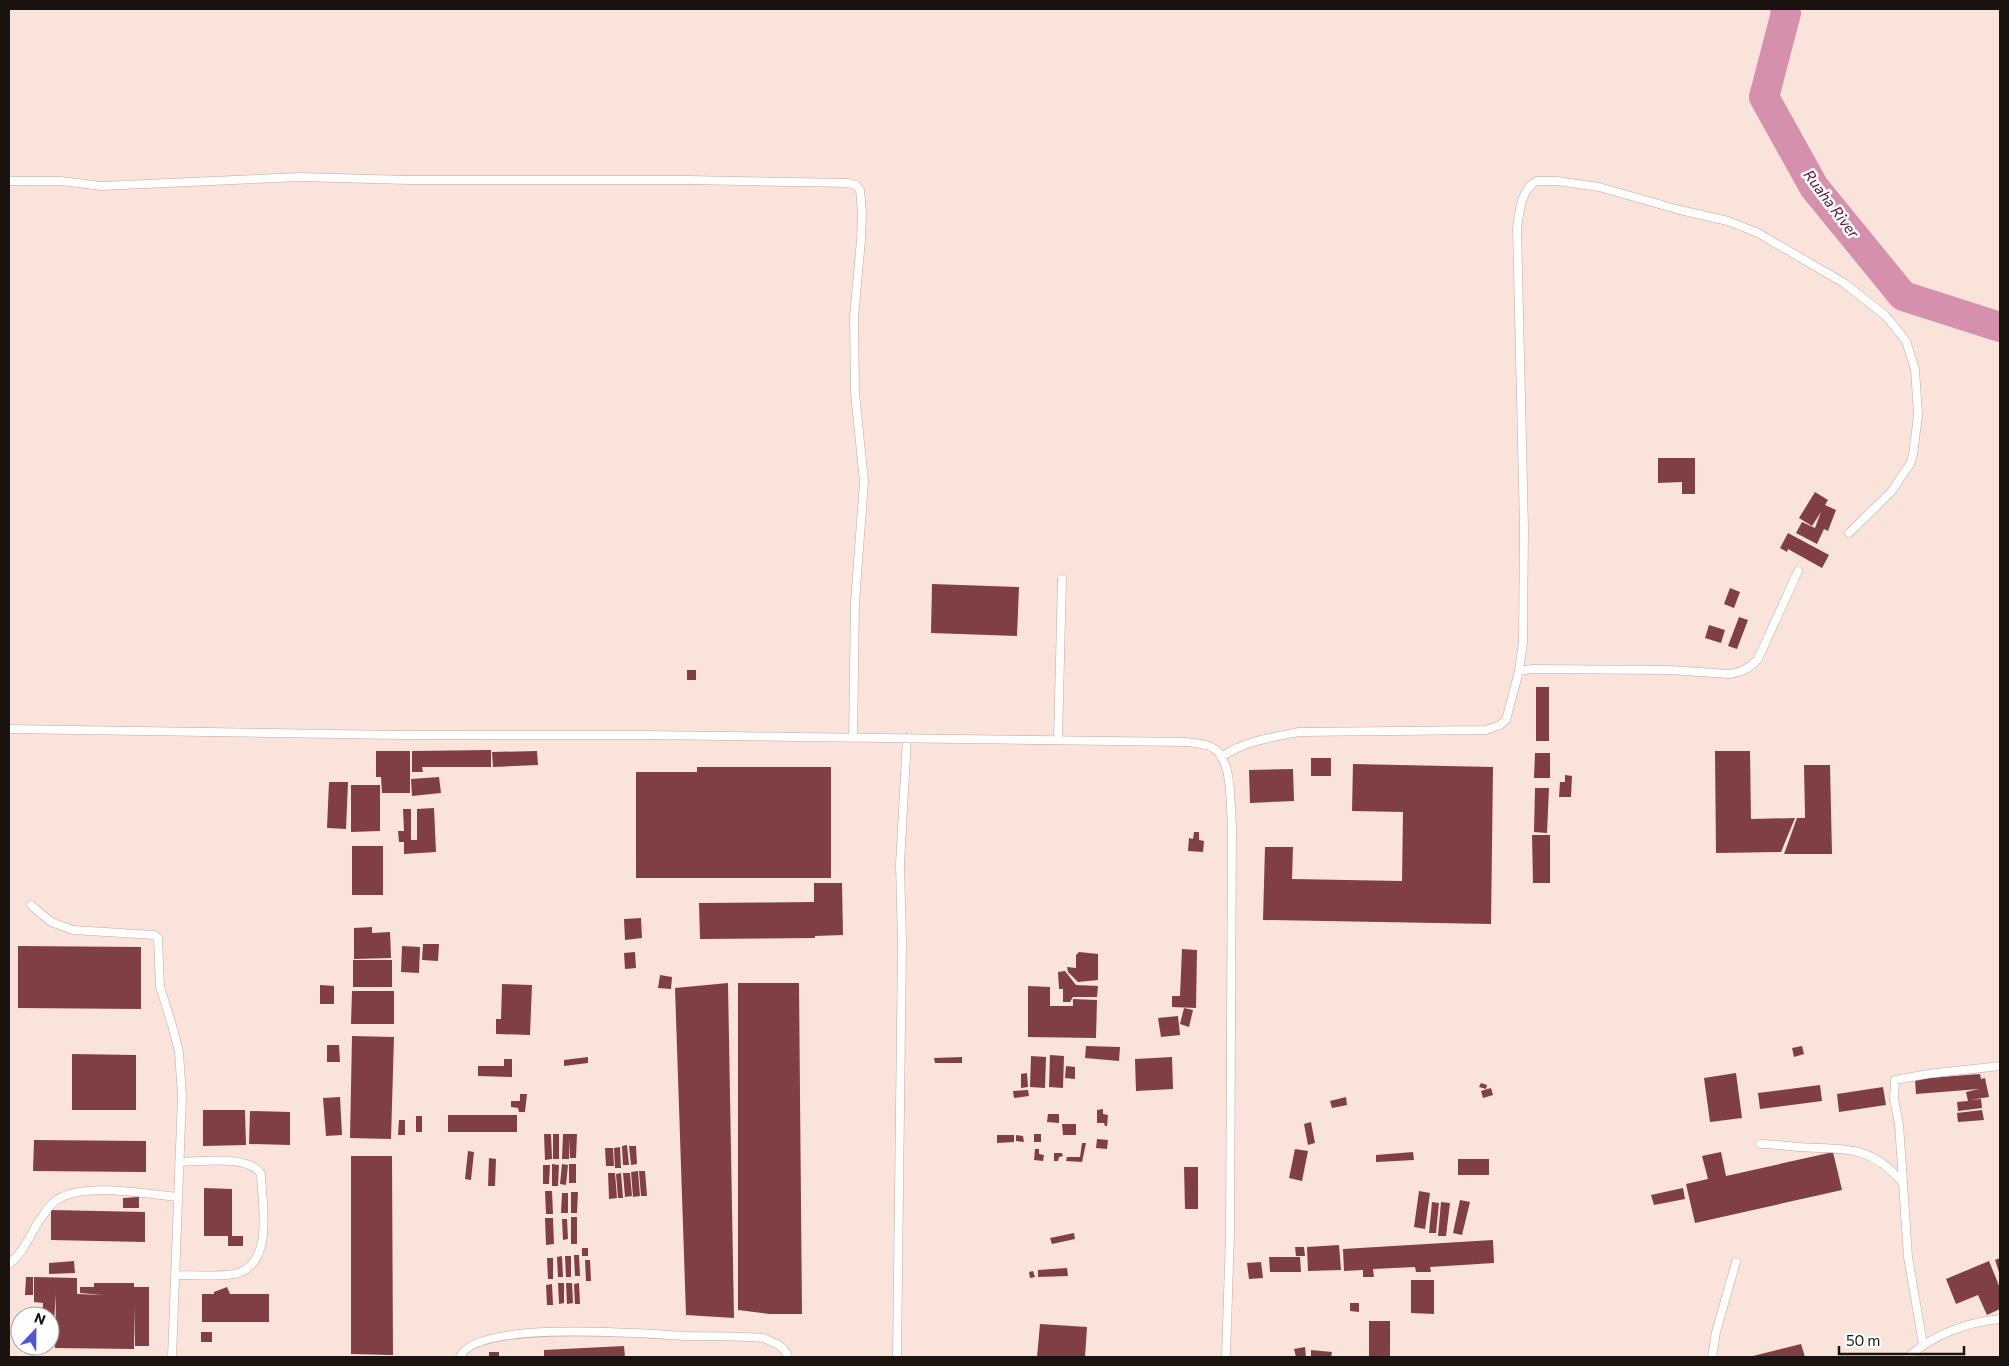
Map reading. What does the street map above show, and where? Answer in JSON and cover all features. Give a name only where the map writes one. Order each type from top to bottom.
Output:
[{"type":"lane","points":[[9,180],[61,181],[101,186],[300,177],[408,180],[848,182],[856,185],[860,190],[862,213],[854,317],[854,362],[864,482],[855,602],[853,738]]},
{"type":"lane","points":[[1221,757],[1239,747],[1299,732],[1486,730],[1500,725],[1506,720],[1519,671],[1523,642],[1524,528],[1517,245],[1521,201],[1525,190],[1536,181],[1557,181],[1599,187],[1680,210],[1728,221],[1758,233],[1844,283],[1886,316],[1906,341],[1916,369],[1918,415],[1913,455],[1910,464],[1891,492],[1849,534]]},
{"type":"lane","points":[[1519,671],[1532,669],[1670,670],[1729,674],[1748,669],[1758,659],[1798,571]]},
{"type":"lane","points":[[1058,740],[1060,694],[1059,630],[1062,579]]},
{"type":"lane","points":[[9,729],[363,735],[523,734],[1058,740],[1186,742],[1212,747],[1218,752],[1228,769],[1232,826],[1230,1233],[1226,1357]]},
{"type":"lane","points":[[897,1357],[902,962],[900,864],[907,738]]},
{"type":"lane","points":[[31,905],[51,922],[66,928],[94,932],[154,935],[158,938],[160,987],[179,1052],[182,1096],[172,1357]]},
{"type":"lane","points":[[1923,1344],[1909,1265],[1901,1182],[1899,1124],[1894,1099],[1895,1080],[1928,1074],[2000,1066]]},
{"type":"lane","points":[[1760,1144],[1847,1148],[1866,1154],[1890,1168],[1901,1182]]},
{"type":"lane","points":[[175,1275],[235,1274],[252,1264],[259,1256],[263,1243],[260,1174],[257,1168],[240,1162],[179,1162]]},
{"type":"lane","points":[[9,1264],[28,1240],[43,1214],[58,1200],[78,1193],[111,1190],[178,1197]]},
{"type":"lane","points":[[1712,1357],[1716,1332],[1736,1262]]},
{"type":"lane","points":[[1908,1357],[1923,1344],[1961,1327],[2000,1319]]},
{"type":"lane","points":[[460,1357],[462,1352],[477,1343],[511,1336],[594,1330],[763,1338],[779,1344],[788,1354],[788,1357]]},
{"type":"building","points":[[1658,458],[1695,458],[1695,494],[1682,494],[1682,482],[1658,483]]},
{"type":"building","points":[[1815,492],[1828,500],[1825,505],[1836,510],[1828,531],[1824,529],[1817,544],[1796,533],[1802,522],[1815,528],[1821,512],[1812,526],[1799,518]]},
{"type":"building","points":[[1788,533],[1829,555],[1822,568],[1788,549],[1787,552],[1780,548]]},
{"type":"building","points":[[932,584],[1019,587],[1017,636],[931,633]]},
{"type":"building","points":[[1730,588],[1740,592],[1734,608],[1724,604]]},
{"type":"building","points":[[1739,617],[1748,620],[1737,649],[1728,646]]},
{"type":"building","points":[[1709,625],[1725,630],[1721,643],[1705,638]]},
{"type":"building","points":[[687,670],[696,670],[696,680],[687,680]]},
{"type":"building","points":[[1536,687],[1549,687],[1549,741],[1536,741]]},
{"type":"building","points":[[491,750],[491,767],[422,767],[423,772],[412,772],[412,751]]},
{"type":"building","points":[[376,751],[410,751],[410,793],[382,793],[381,777],[376,777]]},
{"type":"building","points":[[537,751],[538,765],[493,767],[492,752]]},
{"type":"building","points":[[1715,751],[1750,751],[1751,819],[1795,818],[1781,852],[1716,853]]},
{"type":"building","points":[[1535,753],[1550,753],[1550,778],[1534,778]]},
{"type":"building","points":[[1311,758],[1331,758],[1331,776],[1311,776]]},
{"type":"building","points":[[1353,764],[1493,767],[1491,924],[1263,920],[1265,847],[1293,847],[1292,879],[1402,881],[1403,812],[1352,811]]},
{"type":"building","points":[[1804,765],[1830,765],[1832,854],[1784,854],[1797,818],[1805,818]]},
{"type":"building","points":[[697,767],[831,767],[831,878],[636,878],[636,772],[697,772]]},
{"type":"building","points":[[1293,769],[1294,801],[1250,803],[1249,770]]},
{"type":"building","points":[[1565,775],[1572,776],[1571,797],[1559,797],[1560,782],[1565,782]]},
{"type":"building","points":[[439,777],[441,793],[412,796],[411,779]]},
{"type":"building","points":[[329,782],[348,782],[346,829],[327,828]]},
{"type":"building","points":[[351,785],[380,785],[380,831],[351,832]]},
{"type":"building","points":[[1535,788],[1549,788],[1547,833],[1534,832]]},
{"type":"building","points":[[434,808],[436,852],[404,854],[404,842],[399,842],[398,831],[404,831],[403,809],[411,809],[411,840],[417,840],[417,809]]},
{"type":"building","points":[[1194,832],[1199,832],[1199,840],[1204,841],[1203,852],[1188,851],[1189,838],[1193,839]]},
{"type":"building","points":[[1532,835],[1550,835],[1550,883],[1533,883]]},
{"type":"building","points":[[352,846],[383,846],[383,895],[352,895]]},
{"type":"building","points":[[814,883],[842,883],[843,935],[815,936],[815,938],[700,939],[699,903],[814,902]]},
{"type":"building","points":[[641,918],[642,938],[625,940],[624,919]]},
{"type":"building","points":[[372,927],[372,933],[390,932],[391,958],[354,959],[354,928]]},
{"type":"building","points":[[423,944],[439,944],[438,961],[422,960]]},
{"type":"building","points":[[18,946],[141,947],[141,1009],[18,1008]]},
{"type":"building","points":[[402,946],[420,947],[419,973],[401,972]]},
{"type":"building","points":[[1182,949],[1197,950],[1196,1008],[1172,1007],[1172,996],[1180,996]]},
{"type":"building","points":[[635,952],[636,968],[625,969],[624,953]]},
{"type":"building","points":[[1079,952],[1098,954],[1098,980],[1078,982],[1068,972],[1067,967],[1076,968],[1076,955]]},
{"type":"building","points":[[353,960],[392,960],[392,987],[353,987]]},
{"type":"building","points":[[1065,971],[1076,985],[1098,986],[1097,997],[1073,997],[1070,1002],[1063,1002],[1063,989],[1059,989],[1058,972]]},
{"type":"building","points":[[660,975],[672,977],[671,989],[658,988]]},
{"type":"building","points":[[728,983],[734,1318],[686,1315],[675,988]]},
{"type":"building","points":[[738,983],[799,983],[802,1314],[769,1314],[738,1310]]},
{"type":"building","points":[[502,984],[532,985],[530,1035],[496,1034],[496,1019],[501,1019]]},
{"type":"building","points":[[320,985],[334,986],[334,1004],[320,1004]]},
{"type":"building","points":[[1028,986],[1050,987],[1050,1006],[1073,1006],[1073,999],[1097,1000],[1096,1038],[1028,1037]]},
{"type":"building","points":[[352,991],[394,991],[394,1024],[351,1024]]},
{"type":"building","points":[[1184,1008],[1193,1010],[1189,1027],[1180,1024]]},
{"type":"building","points":[[1178,1016],[1180,1035],[1161,1037],[1158,1018]]},
{"type":"building","points":[[352,1036],[394,1037],[391,1139],[350,1138]]},
{"type":"building","points":[[327,1045],[339,1045],[340,1062],[327,1062]]},
{"type":"building","points":[[1086,1046],[1120,1047],[1119,1061],[1085,1058]]},
{"type":"building","points":[[1802,1046],[1804,1054],[1794,1057],[1792,1048]]},
{"type":"building","points":[[72,1054],[136,1055],[136,1110],[72,1110]]},
{"type":"building","points":[[1050,1055],[1064,1056],[1063,1088],[1049,1087]]},
{"type":"building","points":[[1031,1056],[1046,1057],[1045,1088],[1030,1087]]},
{"type":"building","points":[[588,1057],[588,1063],[564,1066],[564,1060]]},
{"type":"building","points":[[962,1057],[962,1063],[935,1063],[934,1058]]},
{"type":"building","points":[[1172,1057],[1173,1089],[1136,1091],[1135,1059]]},
{"type":"building","points":[[504,1059],[512,1059],[512,1077],[478,1076],[478,1066],[504,1066]]},
{"type":"building","points":[[1066,1066],[1075,1067],[1075,1079],[1065,1078]]},
{"type":"building","points":[[1027,1073],[1028,1087],[1021,1088],[1021,1074]]},
{"type":"building","points":[[1736,1073],[1742,1118],[1710,1122],[1704,1078]]},
{"type":"building","points":[[1980,1074],[1981,1079],[1985,1078],[1989,1097],[1970,1100],[1981,1099],[1982,1108],[1958,1111],[1957,1102],[1968,1101],[1966,1092],[1979,1089],[1916,1094],[1915,1079]]},
{"type":"building","points":[[1481,1083],[1487,1085],[1486,1089],[1479,1087]]},
{"type":"building","points":[[1820,1085],[1822,1101],[1760,1109],[1758,1093]]},
{"type":"building","points":[[1883,1087],[1886,1105],[1839,1112],[1837,1094]]},
{"type":"building","points":[[1491,1088],[1493,1095],[1483,1098],[1481,1091]]},
{"type":"building","points":[[1028,1090],[1029,1096],[1014,1098],[1013,1091]]},
{"type":"building","points":[[520,1094],[527,1094],[525,1112],[519,1112],[518,1108],[511,1107],[511,1101],[520,1101]]},
{"type":"building","points":[[340,1097],[342,1135],[326,1136],[323,1098]]},
{"type":"building","points":[[1346,1097],[1347,1105],[1332,1108],[1330,1101]]},
{"type":"building","points":[[1103,1109],[1103,1114],[1108,1115],[1107,1126],[1104,1123],[1097,1123],[1097,1110]]},
{"type":"building","points":[[203,1110],[245,1110],[246,1145],[203,1146]]},
{"type":"building","points":[[1982,1110],[1984,1120],[1958,1122],[1957,1113]]},
{"type":"building","points":[[250,1111],[290,1112],[290,1145],[249,1144]]},
{"type":"building","points":[[1048,1114],[1059,1114],[1059,1123],[1047,1122]]},
{"type":"building","points":[[448,1115],[517,1115],[517,1132],[448,1132]]},
{"type":"building","points":[[416,1116],[422,1116],[422,1132],[416,1132]]},
{"type":"building","points":[[399,1120],[405,1120],[405,1135],[398,1135]]},
{"type":"building","points":[[1311,1122],[1315,1143],[1308,1145],[1304,1124]]},
{"type":"building","points":[[1062,1124],[1076,1124],[1076,1135],[1063,1135]]},
{"type":"building","points":[[544,1134],[551,1134],[552,1159],[545,1160]]},
{"type":"building","points":[[553,1134],[559,1134],[559,1159],[553,1159]]},
{"type":"building","points":[[563,1134],[577,1134],[576,1158],[570,1158],[570,1138],[569,1159],[562,1159]]},
{"type":"building","points":[[1034,1134],[1041,1134],[1041,1142],[1034,1142]]},
{"type":"building","points":[[997,1135],[1014,1135],[1014,1142],[997,1143]]},
{"type":"building","points":[[1016,1135],[1023,1136],[1024,1142],[1016,1141]]},
{"type":"building","points":[[1097,1139],[1108,1140],[1107,1149],[1096,1148]]},
{"type":"building","points":[[34,1140],[146,1141],[146,1172],[33,1171]]},
{"type":"building","points":[[1082,1143],[1086,1143],[1082,1162],[1066,1161],[1067,1157],[1080,1157]]},
{"type":"building","points":[[627,1145],[629,1165],[623,1165],[622,1146]]},
{"type":"building","points":[[629,1146],[636,1146],[637,1164],[631,1165]]},
{"type":"building","points":[[620,1147],[621,1168],[615,1168],[614,1148]]},
{"type":"building","points":[[605,1148],[613,1148],[614,1166],[606,1166]]},
{"type":"building","points":[[1035,1149],[1039,1149],[1039,1154],[1044,1155],[1043,1161],[1034,1160]]},
{"type":"building","points":[[1295,1149],[1308,1151],[1302,1181],[1289,1178]]},
{"type":"building","points":[[468,1151],[474,1152],[471,1180],[465,1179]]},
{"type":"building","points":[[1413,1152],[1414,1160],[1376,1162],[1376,1155]]},
{"type":"building","points":[[1721,1152],[1726,1176],[1833,1152],[1842,1190],[1695,1223],[1686,1184],[1708,1179],[1702,1156]]},
{"type":"building","points":[[1054,1153],[1062,1153],[1063,1156],[1059,1157],[1058,1161],[1054,1161]]},
{"type":"building","points":[[351,1156],[392,1156],[393,1355],[351,1354]]},
{"type":"building","points":[[489,1158],[496,1159],[495,1186],[488,1186]]},
{"type":"building","points":[[1458,1159],[1489,1159],[1489,1175],[1458,1175]]},
{"type":"building","points":[[552,1164],[559,1165],[558,1186],[552,1186]]},
{"type":"building","points":[[562,1164],[568,1165],[566,1185],[560,1184]]},
{"type":"building","points":[[569,1164],[576,1164],[576,1183],[569,1183]]},
{"type":"building","points":[[543,1165],[550,1165],[549,1184],[543,1184]]},
{"type":"building","points":[[1184,1167],[1198,1167],[1198,1209],[1185,1209]]},
{"type":"building","points":[[638,1171],[640,1196],[633,1197],[631,1172]]},
{"type":"building","points":[[639,1171],[645,1171],[647,1196],[641,1196]]},
{"type":"building","points":[[608,1173],[615,1173],[617,1198],[609,1199]]},
{"type":"building","points":[[621,1173],[623,1198],[618,1198],[616,1174]]},
{"type":"building","points":[[623,1173],[630,1173],[632,1196],[625,1197]]},
{"type":"building","points":[[204,1188],[232,1189],[232,1236],[243,1236],[243,1246],[228,1246],[228,1236],[204,1236]]},
{"type":"building","points":[[1683,1188],[1685,1199],[1654,1205],[1651,1195]]},
{"type":"building","points":[[545,1191],[552,1191],[553,1214],[546,1214]]},
{"type":"building","points":[[1419,1191],[1430,1193],[1425,1229],[1414,1227]]},
{"type":"building","points":[[571,1192],[578,1192],[577,1213],[571,1213]]},
{"type":"building","points":[[562,1193],[568,1193],[568,1213],[561,1213]]},
{"type":"building","points":[[139,1197],[139,1208],[123,1208],[123,1198]]},
{"type":"building","points":[[1460,1200],[1470,1202],[1462,1235],[1453,1233]]},
{"type":"building","points":[[1432,1202],[1439,1203],[1436,1233],[1429,1233]]},
{"type":"building","points":[[1441,1202],[1450,1203],[1446,1236],[1438,1236]]},
{"type":"building","points":[[51,1210],[145,1212],[145,1242],[51,1240]]},
{"type":"building","points":[[571,1217],[577,1217],[577,1244],[571,1244]]},
{"type":"building","points":[[545,1218],[553,1218],[554,1244],[546,1245]]},
{"type":"building","points":[[562,1219],[567,1219],[568,1239],[563,1240]]},
{"type":"building","points":[[1074,1233],[1075,1239],[1052,1244],[1050,1238]]},
{"type":"building","points":[[1493,1240],[1494,1263],[1430,1267],[1431,1272],[1416,1272],[1415,1267],[1373,1269],[1374,1277],[1363,1277],[1363,1270],[1344,1271],[1343,1249]]},
{"type":"building","points":[[1339,1245],[1341,1270],[1308,1271],[1307,1247]]},
{"type":"building","points":[[1295,1247],[1304,1247],[1305,1256],[1296,1256]]},
{"type":"building","points":[[582,1248],[588,1248],[588,1256],[582,1256]]},
{"type":"building","points":[[574,1255],[579,1255],[580,1276],[575,1276]]},
{"type":"building","points":[[562,1256],[563,1277],[558,1277],[557,1257]]},
{"type":"building","points":[[565,1256],[571,1256],[571,1277],[566,1277]]},
{"type":"building","points":[[1269,1257],[1300,1257],[1301,1272],[1270,1272]]},
{"type":"building","points":[[547,1258],[553,1258],[553,1279],[548,1279]]},
{"type":"building","points":[[2000,1258],[2000,1275],[1995,1260]]},
{"type":"building","points":[[585,1260],[590,1260],[591,1281],[586,1281]]},
{"type":"building","points":[[74,1261],[75,1273],[49,1274],[49,1263]]},
{"type":"building","points":[[1989,1261],[2000,1288],[2000,1309],[1987,1315],[1978,1295],[1956,1304],[1946,1279]]},
{"type":"building","points":[[1261,1262],[1263,1278],[1249,1279],[1247,1263]]},
{"type":"building","points":[[1067,1268],[1068,1276],[1038,1277],[1038,1270]]},
{"type":"building","points":[[1033,1271],[1035,1277],[1030,1278],[1029,1272]]},
{"type":"building","points":[[26,1277],[33,1277],[33,1295],[25,1295]]},
{"type":"building","points":[[34,1277],[77,1278],[77,1294],[104,1295],[80,1293],[80,1287],[94,1287],[94,1283],[134,1283],[134,1287],[149,1287],[149,1346],[135,1346],[134,1306],[134,1349],[60,1348],[60,1306],[56,1306],[56,1294],[55,1306],[43,1306],[43,1303],[34,1302]]},
{"type":"building","points":[[1411,1280],[1434,1280],[1434,1314],[1411,1313]]},
{"type":"building","points":[[558,1283],[564,1283],[564,1303],[559,1304]]},
{"type":"building","points":[[566,1283],[572,1283],[573,1303],[567,1304]]},
{"type":"building","points":[[579,1283],[580,1304],[575,1304],[574,1284]]},
{"type":"building","points":[[552,1284],[553,1305],[547,1305],[546,1285]]},
{"type":"building","points":[[227,1287],[230,1294],[269,1294],[269,1322],[202,1322],[202,1294],[214,1294],[214,1292]]},
{"type":"building","points":[[1350,1303],[1359,1303],[1359,1312],[1350,1311]]},
{"type":"building","points":[[1369,1321],[1390,1321],[1390,1357],[1369,1357]]},
{"type":"building","points":[[1040,1324],[1087,1327],[1085,1357],[1037,1357]]},
{"type":"building","points":[[201,1332],[212,1332],[212,1342],[201,1342]]},
{"type":"building","points":[[1801,1344],[1805,1357],[1749,1357]]},
{"type":"building","points":[[624,1346],[625,1357],[544,1357],[544,1350]]},
{"type":"building","points":[[1305,1347],[1306,1357],[1296,1357],[1294,1349]]},
{"type":"building","points":[[1311,1350],[1332,1352],[1331,1357],[1311,1357]]},
{"type":"building","points":[[489,1352],[499,1352],[499,1357],[489,1357]]},
{"type":"waterway","name":"Ruaha River","points":[[1785,9],[1786,13],[1764,97],[1814,187],[1903,296],[2000,327]]}]
